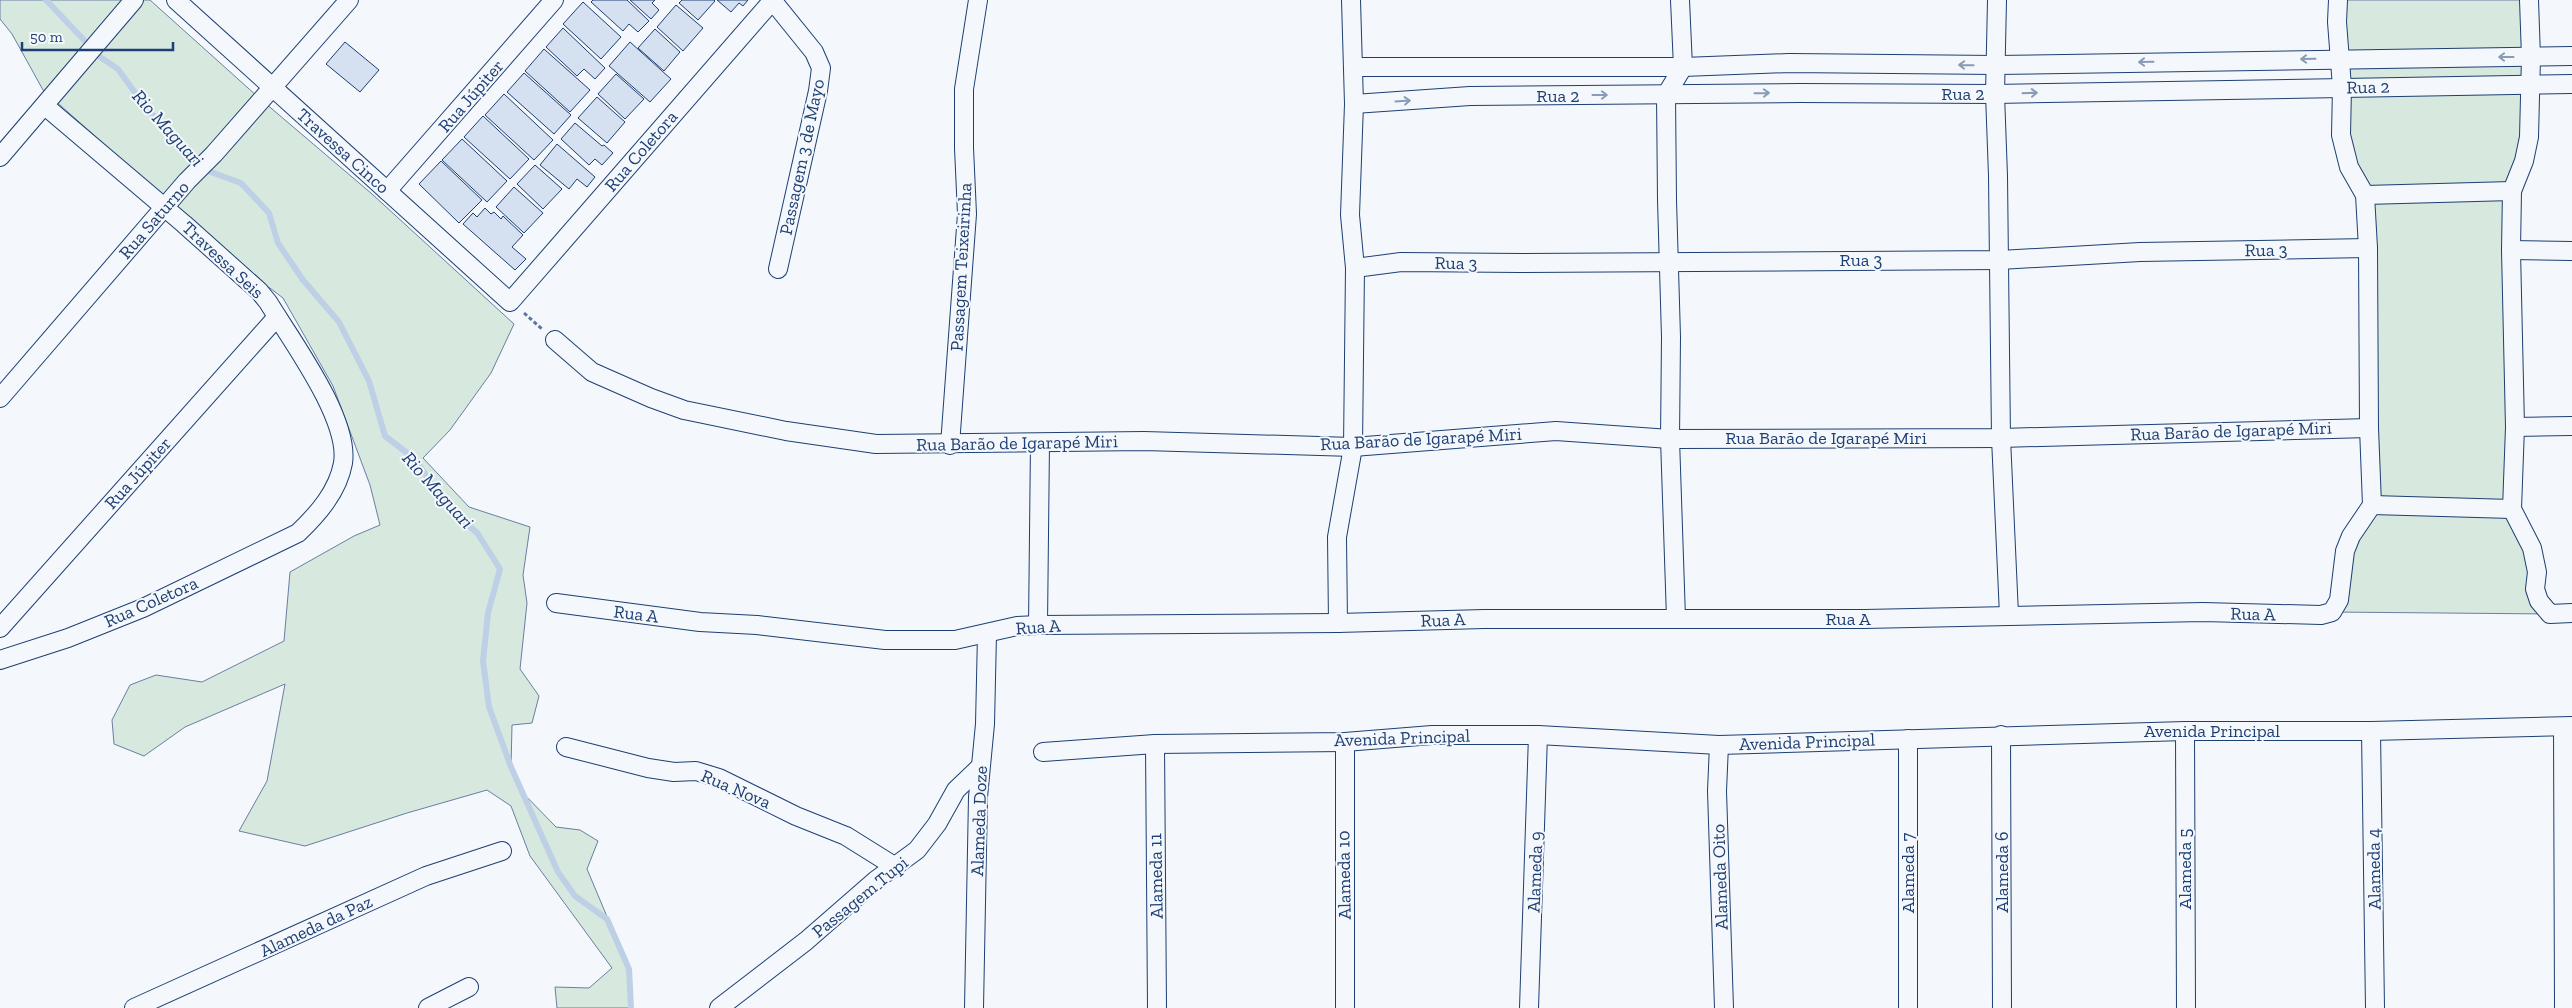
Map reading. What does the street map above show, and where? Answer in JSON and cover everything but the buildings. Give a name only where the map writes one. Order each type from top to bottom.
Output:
[{"type":"street","points":[[0,157],[134,0]]},
{"type":"street","name":"Travessa Cinco","points":[[176,0],[510,302]]},
{"type":"street","name":"Rua Saturno","points":[[0,398],[187,181],[214,154],[349,0]]},
{"type":"street","name":"Rua Júpiter","points":[[388,191],[554,0]]},
{"type":"street","name":"Passagem 3 de Mayo","points":[[772,0],[814,52],[821,68],[818,91],[778,269]]},
{"type":"street","name":"Rua Coletora","points":[[510,302],[772,0]]},
{"type":"street","name":"Passagem Teixeirinha","points":[[950,445],[967,214],[964,89],[978,0]]},
{"type":"street","points":[[1338,624],[1337,537],[1353,447],[1355,268],[1350,215],[1354,104],[1351,0]]},
{"type":"street","points":[[1676,618],[1670,439],[1666,95],[1683,67],[1680,0]]},
{"type":"street","points":[[1997,0],[1995,94],[2000,260],[2000,438],[2009,615]]},
{"type":"street","points":[[2338,0],[2337,22],[2342,87],[2341,135],[2349,167],[2365,195],[2368,248],[2369,428],[2372,505],[2512,509]]},
{"type":"street","points":[[2528,0],[2531,57],[2527,150],[2512,191],[2510,250],[2515,427],[2512,509],[2532,548],[2537,572],[2535,589],[2539,601],[2550,614],[2572,612]]},
{"type":"street","name":"Rua 2","points":[[1354,67],[1683,67],[1789,63],[1996,65],[2572,56]]},
{"type":"street","name":"Rua 2","points":[[1354,104],[1470,96],[1799,92],[1995,94],[2572,84]]},
{"type":"street","name":"Travessa Seis","points":[[45,106],[250,282],[268,302],[324,395],[342,436],[344,453],[336,487],[314,518],[298,533]]},
{"type":"street","points":[[2365,195],[2512,191]]},
{"type":"street","name":"Rua 3","points":[[1355,268],[1401,262],[2000,260],[2140,252],[2368,248]]},
{"type":"street","points":[[2510,250],[2572,251]]},
{"type":"street","name":"Rua Júpiter","points":[[0,628],[277,317]]},
{"type":"street","name":"Rua Barão de Igarapé Miri","points":[[554,340],[592,372],[651,398],[684,410],[786,431],[876,444],[950,445],[1144,441],[1353,447],[1556,431],[1670,439],[2000,438],[2369,428]]},
{"type":"street","points":[[2515,427],[2572,426]]},
{"type":"street","points":[[1038,625],[1040,443]]},
{"type":"street","name":"Rua A","points":[[556,603],[700,622],[757,625],[884,640],[955,640],[1018,626],[1038,625],[1338,624],[1484,619],[1864,619],[2203,612],[2321,615],[2332,612],[2340,600],[2345,551],[2351,536],[2372,505]]},
{"type":"street","name":"Rua Coletora","points":[[0,660],[68,638],[143,608],[298,533]]},
{"type":"street","name":"Alameda Doze","points":[[974,1008],[980,767],[985,724],[987,634]]},
{"type":"street","points":[[2564,1008],[2568,726]]},
{"type":"street","name":"Avenida Principal","points":[[1043,752],[1155,744],[1345,742],[1432,735],[1538,735],[1718,745],[2001,735],[2185,731],[2371,731],[2568,726]]},
{"type":"street","name":"Alameda 5","points":[[2185,731],[2186,1008]]},
{"type":"street","name":"Alameda 4","points":[[2371,731],[2375,1008]]},
{"type":"street","name":"Alameda 9","points":[[1529,1008],[1538,735]]},
{"type":"street","name":"Alameda 6","points":[[2001,735],[2002,1008]]},
{"type":"street","name":"Alameda 7","points":[[1908,739],[1908,1008]]},
{"type":"street","name":"Alameda 10","points":[[1345,742],[1345,1008]]},
{"type":"street","name":"Alameda 11","points":[[1155,744],[1157,1008]]},
{"type":"street","name":"Alameda Oito","points":[[1718,745],[1724,1008]]},
{"type":"street","name":"Rua Nova","points":[[566,747],[648,768],[674,772],[696,771],[719,778],[796,816],[846,836],[894,866]]},
{"type":"street","name":"Passagem Tupi","points":[[719,1008],[806,941],[894,866],[917,850],[937,824],[956,790],[980,767]]},
{"type":"street","name":"Alameda da Paz","points":[[134,1008],[426,876],[502,850]]},
{"type":"street","points":[[428,1008],[468,987]]},
{"type":"path","points":[[510,302],[554,340]]},
{"type":"shaded area","points":[[0,0],[150,0],[258,97],[372,194],[514,324],[491,373],[450,430],[423,458],[469,507],[530,527],[523,575],[527,603],[520,669],[539,696],[532,723],[512,725],[511,767],[521,791],[556,827],[580,830],[598,841],[587,869],[629,969],[631,1008],[557,1008],[555,987],[589,988],[612,968],[530,856],[511,806],[487,790],[407,813],[305,846],[239,831],[267,781],[285,684],[185,727],[144,756],[114,744],[112,720],[130,685],[156,675],[202,682],[284,641],[290,572],[354,536],[380,525],[370,485],[333,386],[283,298],[166,209],[166,199],[43,90],[12,34],[0,19]]},
{"type":"shaded area","points":[[2338,0],[2529,0],[2531,85],[2512,191],[2512,509],[2550,614],[2332,612],[2344,572],[2372,505],[2365,195],[2349,167]]},
{"type":"waterway","name":"Rio Maguari","points":[[46,0],[100,57],[118,69],[146,108],[208,171],[241,183],[269,213],[278,243],[303,280],[339,322],[369,381],[385,436],[415,459],[444,502],[478,534],[500,569],[488,613],[483,661],[489,707],[511,767],[558,872],[575,896],[607,919],[629,969],[631,1008]]}]
